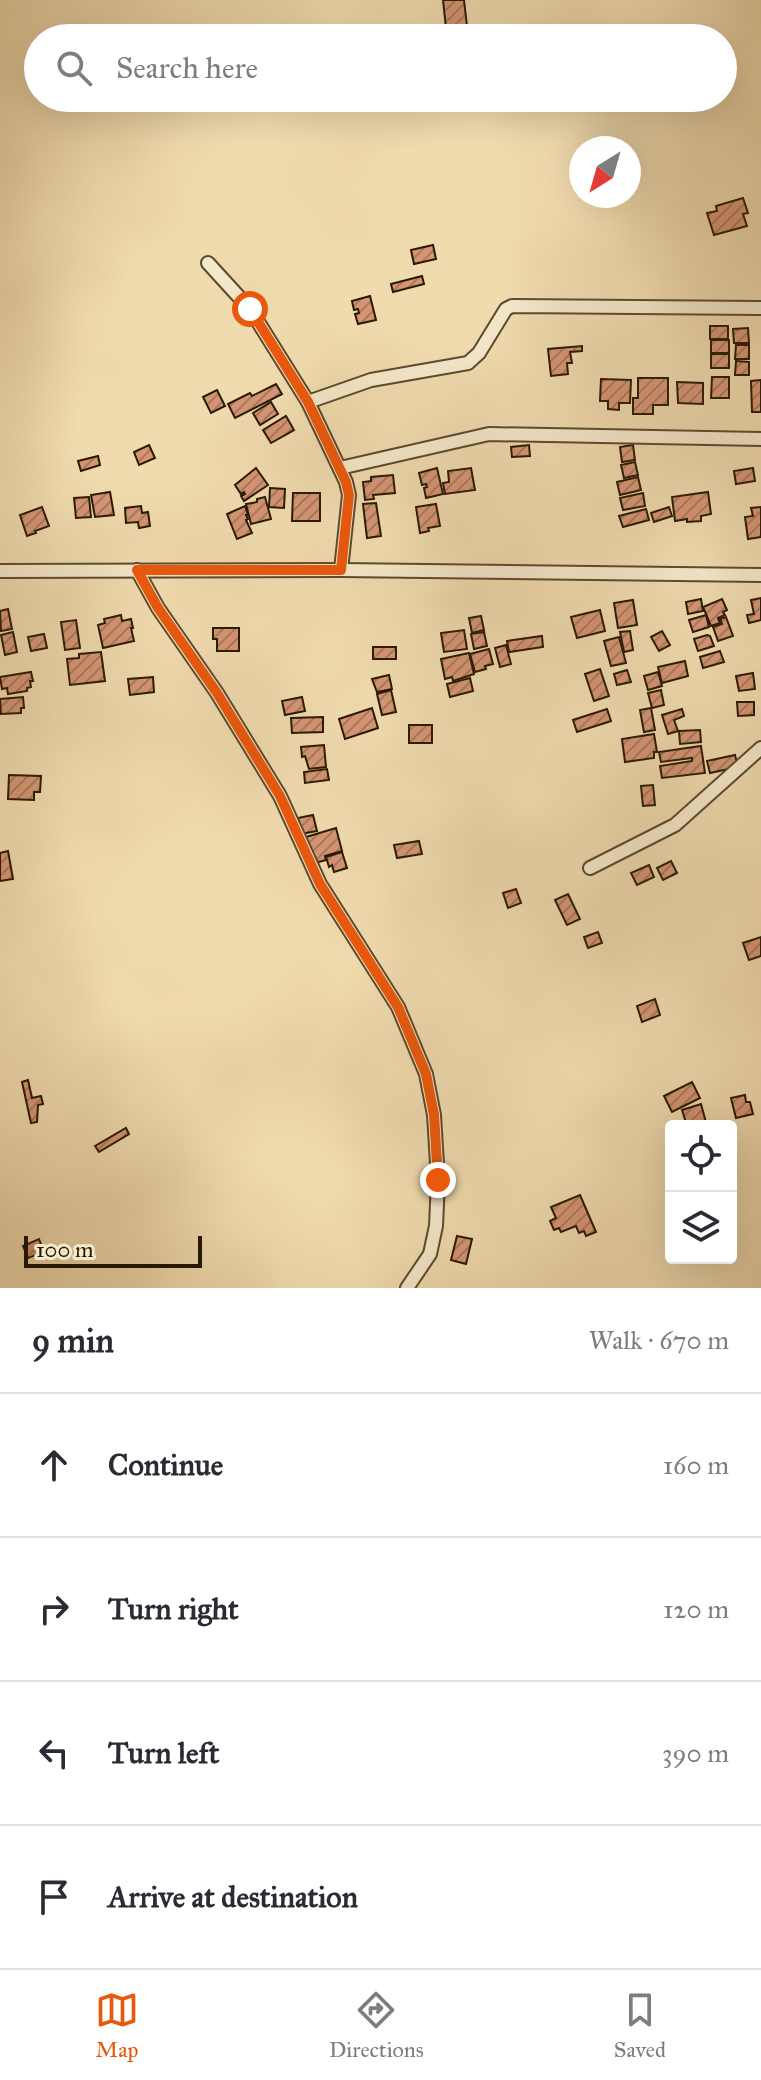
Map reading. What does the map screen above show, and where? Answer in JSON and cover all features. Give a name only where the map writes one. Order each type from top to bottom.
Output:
[{"type":"street","points":[[208,263],[250,309],[308,402],[340,468],[349,495],[341,570]]},
{"type":"street","points":[[308,402],[371,380],[468,363],[479,353],[506,309],[512,306],[761,308]]},
{"type":"street","points":[[340,468],[489,434],[761,439]]},
{"type":"street","points":[[137,570],[158,608],[217,693],[280,796],[320,884],[398,1007],[426,1074],[434,1115],[438,1180],[436,1226],[430,1254],[407,1288]]},
{"type":"street","points":[[0,571],[341,570],[761,575]]},
{"type":"street","points":[[590,868],[675,825],[761,748]]},
{"type":"building","points":[[443,0],[464,0],[467,24],[446,24]]},
{"type":"building","points":[[743,198],[748,213],[743,214],[747,226],[714,235],[707,213],[717,211],[716,206]]},
{"type":"building","points":[[433,245],[436,259],[414,264],[411,250]]},
{"type":"building","points":[[422,276],[424,284],[393,292],[391,284]]},
{"type":"building","points":[[370,296],[376,320],[358,324],[355,314],[359,313],[358,309],[354,310],[352,301]]},
{"type":"building","points":[[710,326],[728,326],[728,339],[710,339]]},
{"type":"building","points":[[748,328],[749,343],[734,343],[733,329]]},
{"type":"building","points":[[711,340],[729,340],[729,353],[711,353]]},
{"type":"building","points":[[736,345],[749,345],[749,359],[735,359]]},
{"type":"building","points":[[582,346],[582,351],[570,352],[572,363],[567,363],[568,374],[551,376],[548,349]]},
{"type":"building","points":[[711,354],[729,354],[729,368],[711,368]]},
{"type":"building","points":[[736,361],[749,362],[749,375],[735,375]]},
{"type":"building","points":[[712,377],[729,377],[729,398],[711,398]]},
{"type":"building","points":[[638,378],[668,378],[668,405],[653,405],[653,414],[633,414],[633,398],[638,398]]},
{"type":"building","points":[[601,379],[631,380],[630,403],[619,403],[619,410],[608,409],[608,401],[600,401]]},
{"type":"building","points":[[761,380],[761,412],[752,412],[751,381]]},
{"type":"building","points":[[677,382],[703,383],[703,404],[678,403]]},
{"type":"building","points":[[276,384],[282,394],[235,418],[228,404]]},
{"type":"building","points":[[217,390],[225,406],[211,413],[203,397]]},
{"type":"building","points":[[271,402],[278,414],[260,425],[253,413]]},
{"type":"building","points":[[286,416],[294,430],[271,443],[263,430]]},
{"type":"building","points":[[149,445],[155,458],[139,465],[134,452]]},
{"type":"building","points":[[529,445],[530,456],[512,457],[511,447]]},
{"type":"building","points":[[633,445],[635,460],[622,462],[620,447]]},
{"type":"building","points":[[98,456],[100,465],[81,471],[78,461]]},
{"type":"building","points":[[635,462],[638,475],[624,478],[621,465]]},
{"type":"building","points":[[256,468],[268,485],[244,501],[241,496],[244,492],[241,494],[235,485]]},
{"type":"building","points":[[437,468],[443,494],[426,498],[424,488],[427,487],[426,484],[422,485],[419,473]]},
{"type":"building","points":[[471,468],[475,490],[445,494],[443,483],[449,482],[448,471]]},
{"type":"building","points":[[753,468],[755,481],[736,484],[734,471]]},
{"type":"building","points":[[393,475],[395,493],[373,495],[374,499],[365,500],[363,482],[371,481],[371,477]]},
{"type":"building","points":[[638,477],[641,490],[620,495],[617,482]]},
{"type":"building","points":[[270,488],[285,489],[284,508],[269,507]]},
{"type":"building","points":[[110,492],[114,515],[95,517],[91,495]]},
{"type":"building","points":[[708,492],[711,514],[701,516],[701,521],[675,521],[672,497]]},
{"type":"building","points":[[293,493],[320,493],[320,521],[292,521]]},
{"type":"building","points":[[643,493],[645,506],[623,510],[620,498]]},
{"type":"building","points":[[89,497],[91,517],[76,518],[74,498]]},
{"type":"building","points":[[265,497],[271,519],[251,524],[246,504]]},
{"type":"building","points":[[376,503],[381,536],[367,538],[363,504]]},
{"type":"building","points":[[436,504],[440,526],[420,533],[416,507]]},
{"type":"building","points":[[141,506],[142,513],[148,512],[150,526],[139,528],[138,522],[126,523],[125,508]]},
{"type":"building","points":[[245,506],[246,520],[252,533],[237,539],[227,514]]},
{"type":"building","points":[[42,507],[49,526],[27,536],[20,515]]},
{"type":"building","points":[[669,507],[672,516],[654,522],[651,513]]},
{"type":"building","points":[[761,507],[761,537],[748,539],[745,517],[753,516],[751,508]]},
{"type":"building","points":[[646,509],[649,520],[623,527],[619,516]]},
{"type":"building","points":[[761,598],[761,620],[749,623],[747,615],[754,614],[751,600]]},
{"type":"building","points":[[701,599],[703,611],[688,614],[686,602]]},
{"type":"building","points":[[722,599],[727,610],[723,612],[725,615],[718,618],[720,623],[711,626],[703,607]]},
{"type":"building","points":[[633,600],[637,625],[618,628],[614,603]]},
{"type":"building","points":[[8,609],[12,629],[1,631],[0,611]]},
{"type":"building","points":[[600,610],[605,631],[577,638],[571,617]]},
{"type":"building","points":[[121,615],[122,621],[131,619],[134,641],[103,648],[98,625],[105,623],[104,619]]},
{"type":"building","points":[[706,615],[709,627],[693,632],[689,620]]},
{"type":"building","points":[[481,616],[484,630],[472,633],[469,618]]},
{"type":"building","points":[[726,617],[733,636],[718,641],[713,627],[722,624],[720,619]]},
{"type":"building","points":[[76,620],[80,648],[65,650],[61,622]]},
{"type":"building","points":[[213,628],[239,628],[239,651],[217,651]]},
{"type":"building","points":[[464,630],[467,649],[444,652],[441,633]]},
{"type":"building","points":[[630,631],[633,650],[624,652],[620,632]]},
{"type":"building","points":[[662,631],[670,645],[659,651],[651,637]]},
{"type":"building","points":[[13,632],[17,652],[5,655],[1,635]]},
{"type":"building","points":[[484,632],[487,646],[474,649],[471,634]]},
{"type":"building","points":[[44,634],[47,648],[31,651],[28,637]]},
{"type":"building","points":[[707,635],[714,646],[698,651],[694,639]]},
{"type":"building","points":[[542,636],[543,647],[509,652],[507,641]]},
{"type":"building","points":[[619,637],[626,663],[611,666],[604,641]]},
{"type":"building","points":[[506,645],[511,664],[500,667],[495,648]]},
{"type":"building","points":[[373,647],[396,647],[396,659],[373,659]]},
{"type":"building","points":[[489,649],[493,664],[475,672],[470,654]]},
{"type":"building","points":[[720,651],[724,662],[703,668],[700,657]]},
{"type":"building","points":[[101,652],[105,681],[70,685],[67,659],[79,658],[79,654]]},
{"type":"building","points":[[469,653],[474,674],[453,681],[452,677],[445,679],[441,659]]},
{"type":"building","points":[[685,661],[688,676],[662,683],[658,667]]},
{"type":"building","points":[[600,669],[609,696],[594,701],[585,674]]},
{"type":"building","points":[[627,670],[631,682],[617,685],[614,674]]},
{"type":"building","points":[[31,672],[33,681],[30,681],[31,687],[27,691],[8,694],[7,688],[2,689],[0,677]]},
{"type":"building","points":[[658,672],[662,686],[648,690],[644,676]]},
{"type":"building","points":[[753,673],[755,689],[739,691],[736,676]]},
{"type":"building","points":[[389,675],[392,689],[377,692],[372,679]]},
{"type":"building","points":[[153,677],[154,692],[130,695],[128,679]]},
{"type":"building","points":[[470,678],[473,691],[450,697],[447,684]]},
{"type":"building","points":[[391,690],[396,712],[382,715],[377,694]]},
{"type":"building","points":[[661,690],[664,705],[652,708],[648,693]]},
{"type":"building","points":[[23,697],[21,713],[1,714],[0,699]]},
{"type":"building","points":[[302,697],[305,711],[285,715],[282,701]]},
{"type":"building","points":[[737,702],[754,702],[754,715],[738,716]]},
{"type":"building","points":[[372,708],[378,728],[345,739],[339,719]]},
{"type":"building","points":[[651,708],[655,730],[644,732],[640,710]]},
{"type":"building","points":[[607,709],[611,721],[577,732],[573,720]]},
{"type":"building","points":[[682,709],[684,716],[674,720],[678,731],[668,734],[662,715]]},
{"type":"building","points":[[323,717],[323,732],[292,733],[291,718]]},
{"type":"building","points":[[409,725],[432,725],[432,743],[409,743]]},
{"type":"building","points":[[700,730],[701,742],[680,744],[679,731]]},
{"type":"building","points":[[654,734],[657,752],[654,752],[654,758],[625,762],[622,739]]},
{"type":"building","points":[[324,745],[326,767],[309,769],[305,756],[302,757],[301,747]]},
{"type":"building","points":[[701,746],[705,773],[662,778],[660,766],[692,761],[692,758],[661,762],[659,752]]},
{"type":"building","points":[[735,755],[738,767],[710,773],[707,761]]},
{"type":"building","points":[[327,769],[329,780],[305,783],[304,772]]},
{"type":"building","points":[[9,775],[41,776],[40,792],[34,792],[34,800],[8,799]]},
{"type":"building","points":[[653,785],[655,805],[643,806],[641,786]]},
{"type":"building","points":[[313,815],[317,831],[301,834],[298,818]]},
{"type":"building","points":[[336,828],[342,851],[315,863],[313,854],[308,855],[306,837]]},
{"type":"building","points":[[419,841],[422,854],[397,858],[394,845]]},
{"type":"building","points":[[8,851],[13,879],[0,881],[0,853]]},
{"type":"building","points":[[342,852],[347,868],[334,872],[326,857]]},
{"type":"building","points":[[671,861],[677,873],[663,880],[657,868]]},
{"type":"building","points":[[649,865],[654,877],[637,885],[631,873]]},
{"type":"building","points":[[516,889],[521,903],[508,908],[503,893]]},
{"type":"building","points":[[568,894],[580,919],[567,925],[555,900]]},
{"type":"building","points":[[598,932],[602,943],[588,948],[584,937]]},
{"type":"building","points":[[761,937],[761,956],[749,960],[743,943]]},
{"type":"building","points":[[655,999],[660,1015],[642,1022],[637,1006]]},
{"type":"building","points":[[28,1080],[32,1098],[41,1096],[43,1104],[38,1105],[37,1122],[31,1123],[22,1082]]},
{"type":"building","points":[[692,1082],[700,1098],[672,1112],[664,1096]]},
{"type":"building","points":[[745,1095],[753,1114],[736,1118],[731,1098]]},
{"type":"building","points":[[701,1104],[705,1120],[685,1120],[682,1110]]},
{"type":"building","points":[[126,1128],[129,1134],[99,1152],[95,1146]]},
{"type":"building","points":[[580,1195],[596,1232],[586,1236],[584,1231],[579,1233],[576,1226],[561,1232],[559,1228],[554,1230],[550,1221],[556,1218],[551,1207]]},
{"type":"building","points":[[457,1236],[472,1239],[466,1264],[451,1260]]},
{"type":"building","points":[[39,1239],[44,1252],[28,1258],[23,1246]]},
{"type":"route","points":[[250,309],[308,402],[346,482],[349,495],[341,570],[137,570],[158,608],[217,693],[280,796],[320,884],[398,1007],[426,1074],[434,1115],[438,1180]]}]
